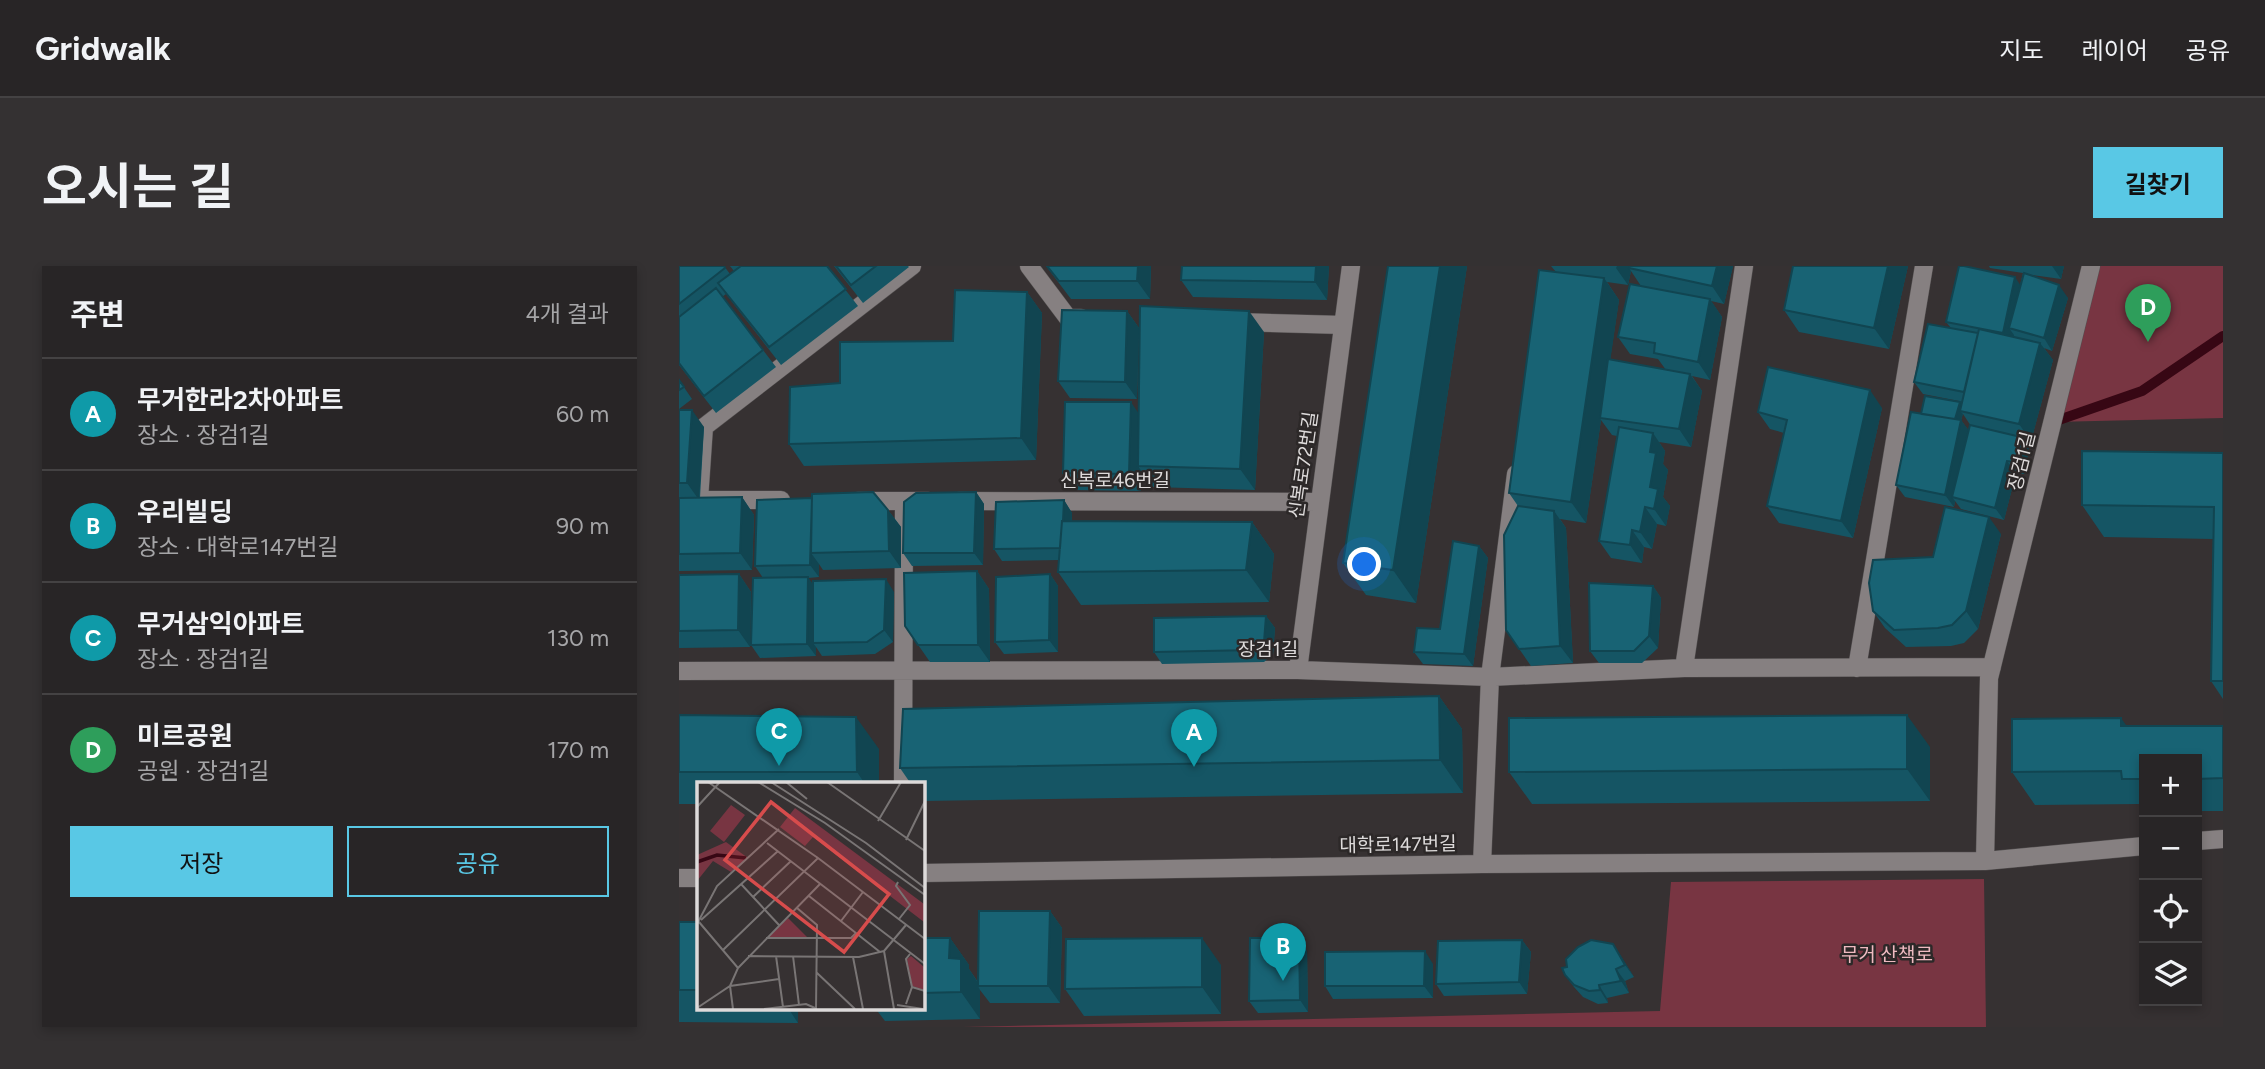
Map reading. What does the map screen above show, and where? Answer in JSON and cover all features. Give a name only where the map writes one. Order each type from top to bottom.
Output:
[{"type":"street","points":[[699,500],[704,427],[912,266]]},
{"type":"street","points":[[1029,266],[1068,318],[1096,319]]},
{"type":"street","name":"신복로72번길","points":[[1298,670],[1351,266]]},
{"type":"street","points":[[1684,668],[1744,266]]},
{"type":"street","points":[[1857,667],[1924,266]]},
{"type":"street","name":"장검1길","points":[[1985,861],[1989,678],[2091,266]]},
{"type":"street","points":[[1220,322],[1343,325]]},
{"type":"street","name":"대학로147번길","points":[[924,873],[1482,864],[1490,677],[1519,457]]},
{"type":"street","points":[[679,500],[795,500]]},
{"type":"street","name":"신복로46번길","points":[[835,500],[1320,502]]},
{"type":"street","points":[[903,782],[904,501]]},
{"type":"street","name":"장검1길","points":[[679,671],[1298,670],[1490,677],[1684,668],[1992,667]]},
{"type":"street","points":[[2202,841],[2223,839]]},
{"type":"street","points":[[1482,864],[1985,861],[2139,846]]},
{"type":"street","points":[[679,878],[697,878]]},
{"type":"green space","points":[[2091,266],[2223,266],[2223,418],[2053,422]]},
{"type":"green space","name":"무거 산책로","points":[[1984,879],[1986,1027],[963,1027],[1660,1011],[1671,882]]},
{"type":"building","points":[[679,266],[724,266],[725,268],[679,304]]},
{"type":"building","points":[[741,266],[827,266],[846,289],[769,347],[718,283]]},
{"type":"building","points":[[836,266],[876,266],[851,285]]},
{"type":"building","points":[[1047,266],[1138,266],[1137,281],[1059,281]]},
{"type":"building","points":[[1182,266],[1316,266],[1315,282],[1181,280]]},
{"type":"building","points":[[1388,266],[1440,266],[1393,570],[1343,563]]},
{"type":"building","points":[[1717,266],[1712,286],[1629,268]]},
{"type":"building","points":[[1793,266],[1888,266],[1874,328],[1784,310]]},
{"type":"building","points":[[1959,266],[2015,277],[2003,333],[1946,322]]},
{"type":"building","points":[[1539,270],[1604,278],[1571,502],[1509,493]]},
{"type":"building","points":[[2024,273],[2059,285],[2044,338],[2009,328]]},
{"type":"building","points":[[1630,284],[1710,299],[1698,362],[1654,353],[1655,343],[1618,337]]},
{"type":"building","points":[[716,288],[763,350],[704,396],[679,363],[679,317]]},
{"type":"building","points":[[955,290],[1027,292],[1021,438],[789,444],[790,387],[840,383],[840,342],[953,341]]},
{"type":"building","points":[[1140,306],[1249,311],[1240,469],[1138,466]]},
{"type":"building","points":[[1062,310],[1127,311],[1125,382],[1058,381]]},
{"type":"building","points":[[1928,324],[1978,333],[1964,392],[1914,382]]},
{"type":"building","points":[[1979,329],[2040,343],[2019,424],[1960,411]]},
{"type":"building","points":[[1608,359],[1690,374],[1679,429],[1600,418]]},
{"type":"building","points":[[1768,367],[1870,390],[1841,521],[1767,506],[1787,420],[1758,412]]},
{"type":"building","points":[[1925,396],[1960,402],[1955,419],[1921,414]]},
{"type":"building","points":[[1065,402],[1131,402],[1129,474],[1063,473]]},
{"type":"building","points":[[679,410],[692,410],[687,483],[679,483]]},
{"type":"building","points":[[1911,412],[1961,420],[1945,495],[1896,485]]},
{"type":"building","points":[[1970,425],[2021,437],[2015,462],[2007,461],[1995,508],[1952,497]]},
{"type":"building","points":[[1619,427],[1653,433],[1650,452],[1656,453],[1650,487],[1658,489],[1654,509],[1645,507],[1640,532],[1632,530],[1630,545],[1599,541]]},
{"type":"building","points":[[2082,451],[2223,453],[2223,681],[2211,681],[2214,507],[2082,505]]},
{"type":"building","points":[[873,492],[888,510],[889,551],[811,553],[812,494]]},
{"type":"building","points":[[976,492],[974,553],[903,553],[904,502],[916,493]]},
{"type":"building","points":[[742,497],[740,553],[679,554],[679,498]]},
{"type":"building","points":[[812,498],[810,565],[755,566],[757,500]]},
{"type":"building","points":[[1064,500],[1060,548],[994,549],[996,502]]},
{"type":"building","points":[[1518,506],[1554,511],[1560,646],[1519,649],[1506,630],[1504,535]]},
{"type":"building","points":[[1945,507],[1989,517],[1966,611],[1952,625],[1894,630],[1873,611],[1869,583],[1873,560],[1933,557]]},
{"type":"building","points":[[1062,521],[1252,522],[1246,570],[1058,572]]},
{"type":"building","points":[[1453,541],[1479,546],[1464,654],[1414,652],[1417,628],[1440,629]]},
{"type":"building","points":[[977,571],[978,645],[918,645],[905,626],[904,573]]},
{"type":"building","points":[[739,574],[738,630],[679,631],[679,575]]},
{"type":"building","points":[[1050,574],[1049,640],[995,642],[996,577]]},
{"type":"building","points":[[808,577],[807,644],[751,645],[753,578]]},
{"type":"building","points":[[886,579],[884,630],[867,642],[813,643],[813,581]]},
{"type":"building","points":[[1589,583],[1653,586],[1649,636],[1634,651],[1590,651]]},
{"type":"building","points":[[1266,616],[1264,642],[1255,650],[1154,652],[1154,618]]},
{"type":"building","points":[[1439,696],[1440,760],[900,768],[903,709]]},
{"type":"building","points":[[679,715],[856,717],[857,772],[679,772]]},
{"type":"building","points":[[1907,715],[1907,769],[1509,772],[1509,718]]},
{"type":"building","points":[[2121,718],[2121,726],[2223,726],[2223,778],[2202,779],[2202,754],[2139,754],[2139,779],[2122,779],[2121,771],[2012,772],[2012,719]]},
{"type":"building","points":[[979,911],[1050,911],[1048,986],[978,986]]},
{"type":"building","points":[[679,922],[697,922],[697,990],[679,990]]},
{"type":"building","points":[[924,938],[950,938],[949,958],[961,959],[961,992],[924,993]]},
{"type":"building","points":[[1202,938],[1202,987],[1065,989],[1066,939]]},
{"type":"building","points":[[1250,938],[1299,938],[1300,1000],[1249,1001]]},
{"type":"building","points":[[1522,940],[1519,982],[1436,984],[1438,941]]},
{"type":"building","points":[[1591,940],[1613,944],[1625,965],[1616,969],[1621,981],[1599,985],[1600,990],[1589,991],[1574,985],[1562,968],[1567,967],[1566,959],[1578,947]]},
{"type":"building","points":[[1425,951],[1424,986],[1325,986],[1325,952]]},
{"type":"waterway","points":[[2053,422],[2142,391],[2223,336]]},
{"type":"place","name":"미르공원","points":[[2148,342]]},
{"type":"place","name":"무거삼익아파트","points":[[779,766]]},
{"type":"place","name":"무거한라2차아파트","points":[[1194,767]]},
{"type":"place","name":"우리빌딩","points":[[1283,981]]}]
